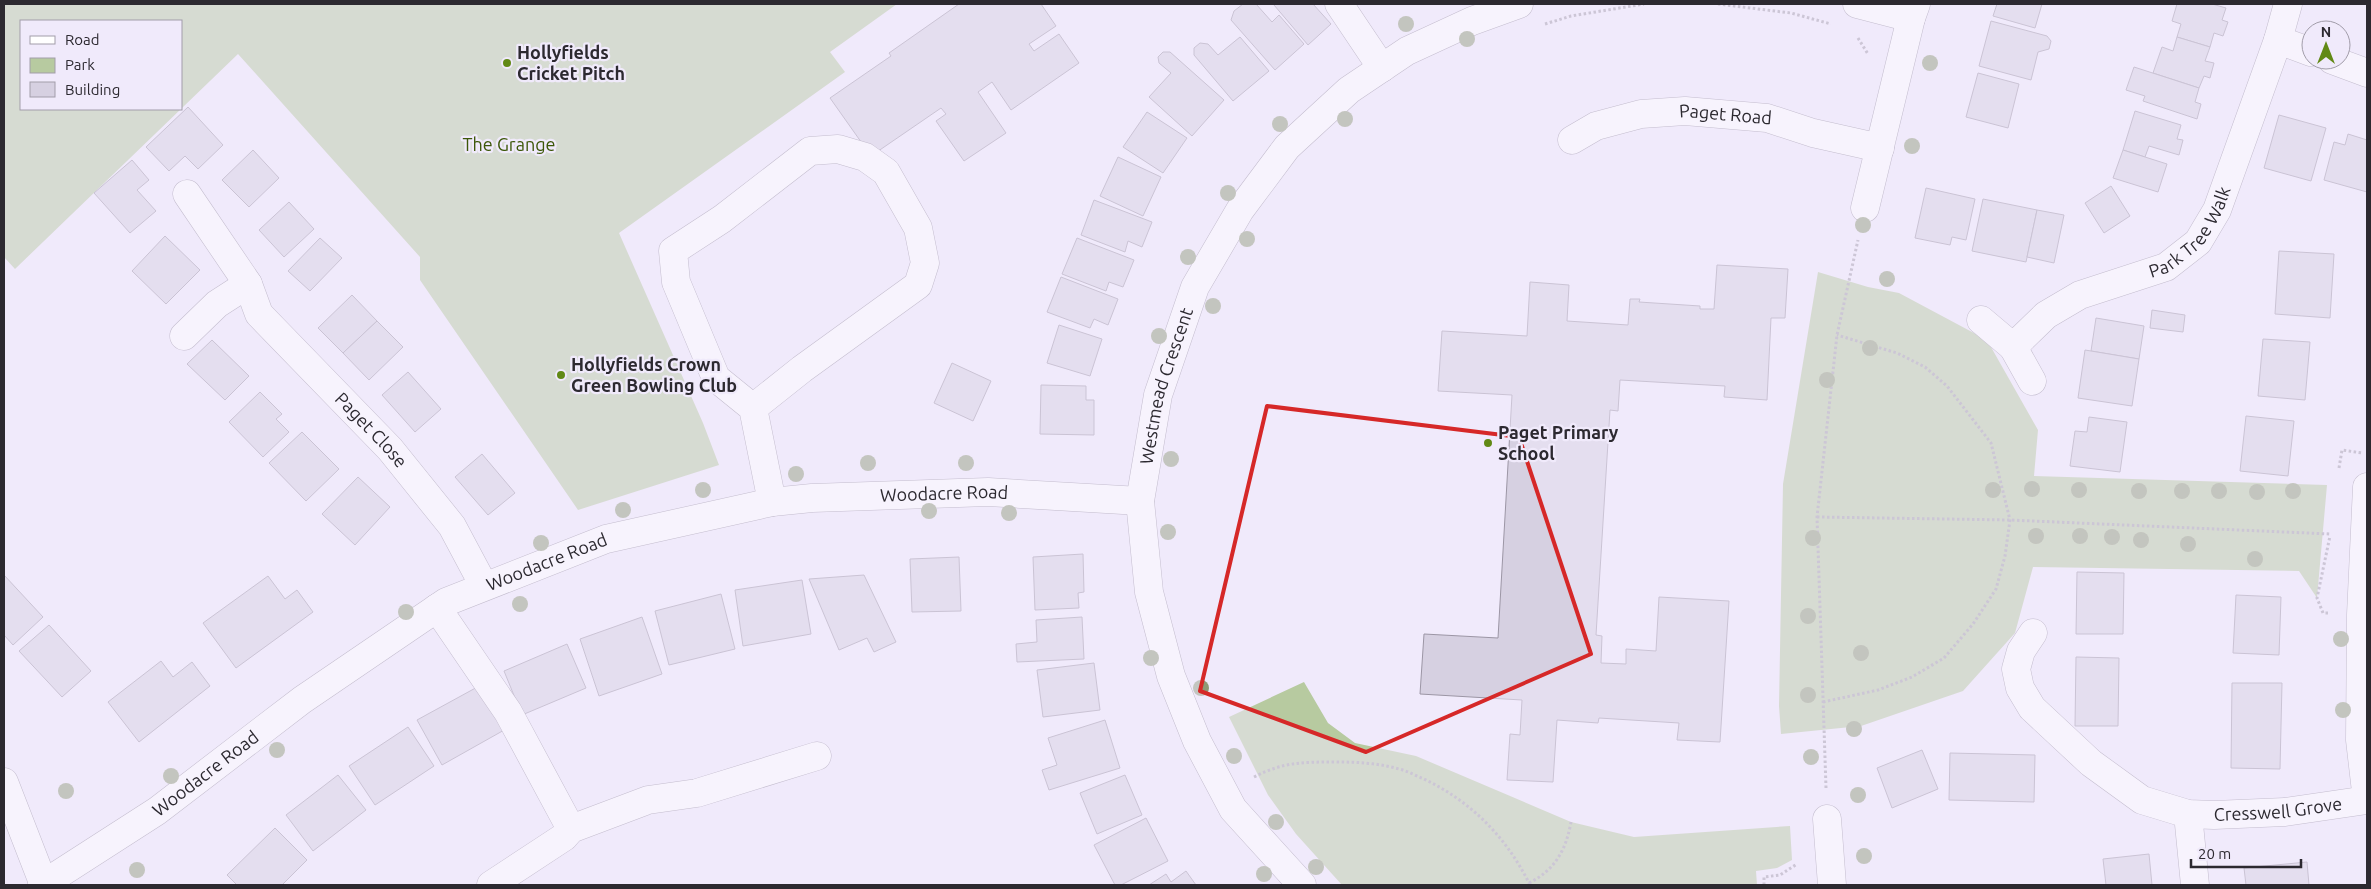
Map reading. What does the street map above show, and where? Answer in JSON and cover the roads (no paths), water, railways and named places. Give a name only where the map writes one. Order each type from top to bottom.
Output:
[{"type":"street","points":[[1339,4],[1382,68]]},
{"type":"street","name":"Westmead Crescent","points":[[1302,885],[1233,809],[1197,741],[1171,676],[1149,592],[1140,501],[1158,395],[1195,287],[1240,210],[1287,147],[1349,90],[1407,51],[1472,21],[1519,4]]},
{"type":"street","points":[[1857,4],[1913,11],[1865,208]]},
{"type":"street","name":"Park Tree Walk","points":[[2014,346],[2046,315],[2080,294],[2166,267],[2198,242],[2218,210],[2278,40],[2288,4]]},
{"type":"street","points":[[2278,40],[2301,48]]},
{"type":"street","points":[[2351,67],[2367,73]]},
{"type":"street","name":"Paget Road","points":[[1572,140],[1596,126],[1641,114],[1685,111],[1766,118],[1813,133],[1880,148]]},
{"type":"street","points":[[753,408],[802,369],[918,285],[925,263],[918,228],[886,172],[865,157],[838,149],[810,152],[722,219],[673,250],[676,282],[716,378],[753,408],[772,502]]},
{"type":"street","name":"Paget Close","points":[[188,194],[248,284],[260,314],[390,449],[452,526],[484,586]]},
{"type":"street","points":[[184,336],[217,304],[248,284]]},
{"type":"street","points":[[1981,320],[2014,346],[2032,381]]},
{"type":"street","points":[[2367,487],[2360,740],[2367,800]]},
{"type":"street","name":"Woodacre Road","points":[[44,885],[157,811],[302,700],[437,608],[484,586],[606,539],[772,502],[812,498],[988,492],[1140,501]]},
{"type":"street","points":[[437,608],[508,712],[571,829]]},
{"type":"street","name":"Cresswell Grove","points":[[2033,633],[2020,651],[2016,669],[2020,688],[2032,708],[2091,763],[2142,800],[2188,814],[2214,816],[2285,812],[2367,800]]},
{"type":"street","points":[[491,885],[564,838],[571,829],[648,800],[696,793],[817,756]]},
{"type":"street","points":[[4,782],[44,885]]},
{"type":"street","name":"Cresswell Grove","points":[[2188,814],[2195,885]]},
{"type":"street","points":[[1827,819],[1832,885]]},
{"type":"place","name":"Hollyfields Cricket Pitch","points":[[507,63]]},
{"type":"place","name":"Hollyfields Crown Green Bowling Club","points":[[561,375]]},
{"type":"place","name":"Paget Primary School","points":[[1488,443]]},
{"type":"park label","name":"The Grange","points":[[509,145]]}]
